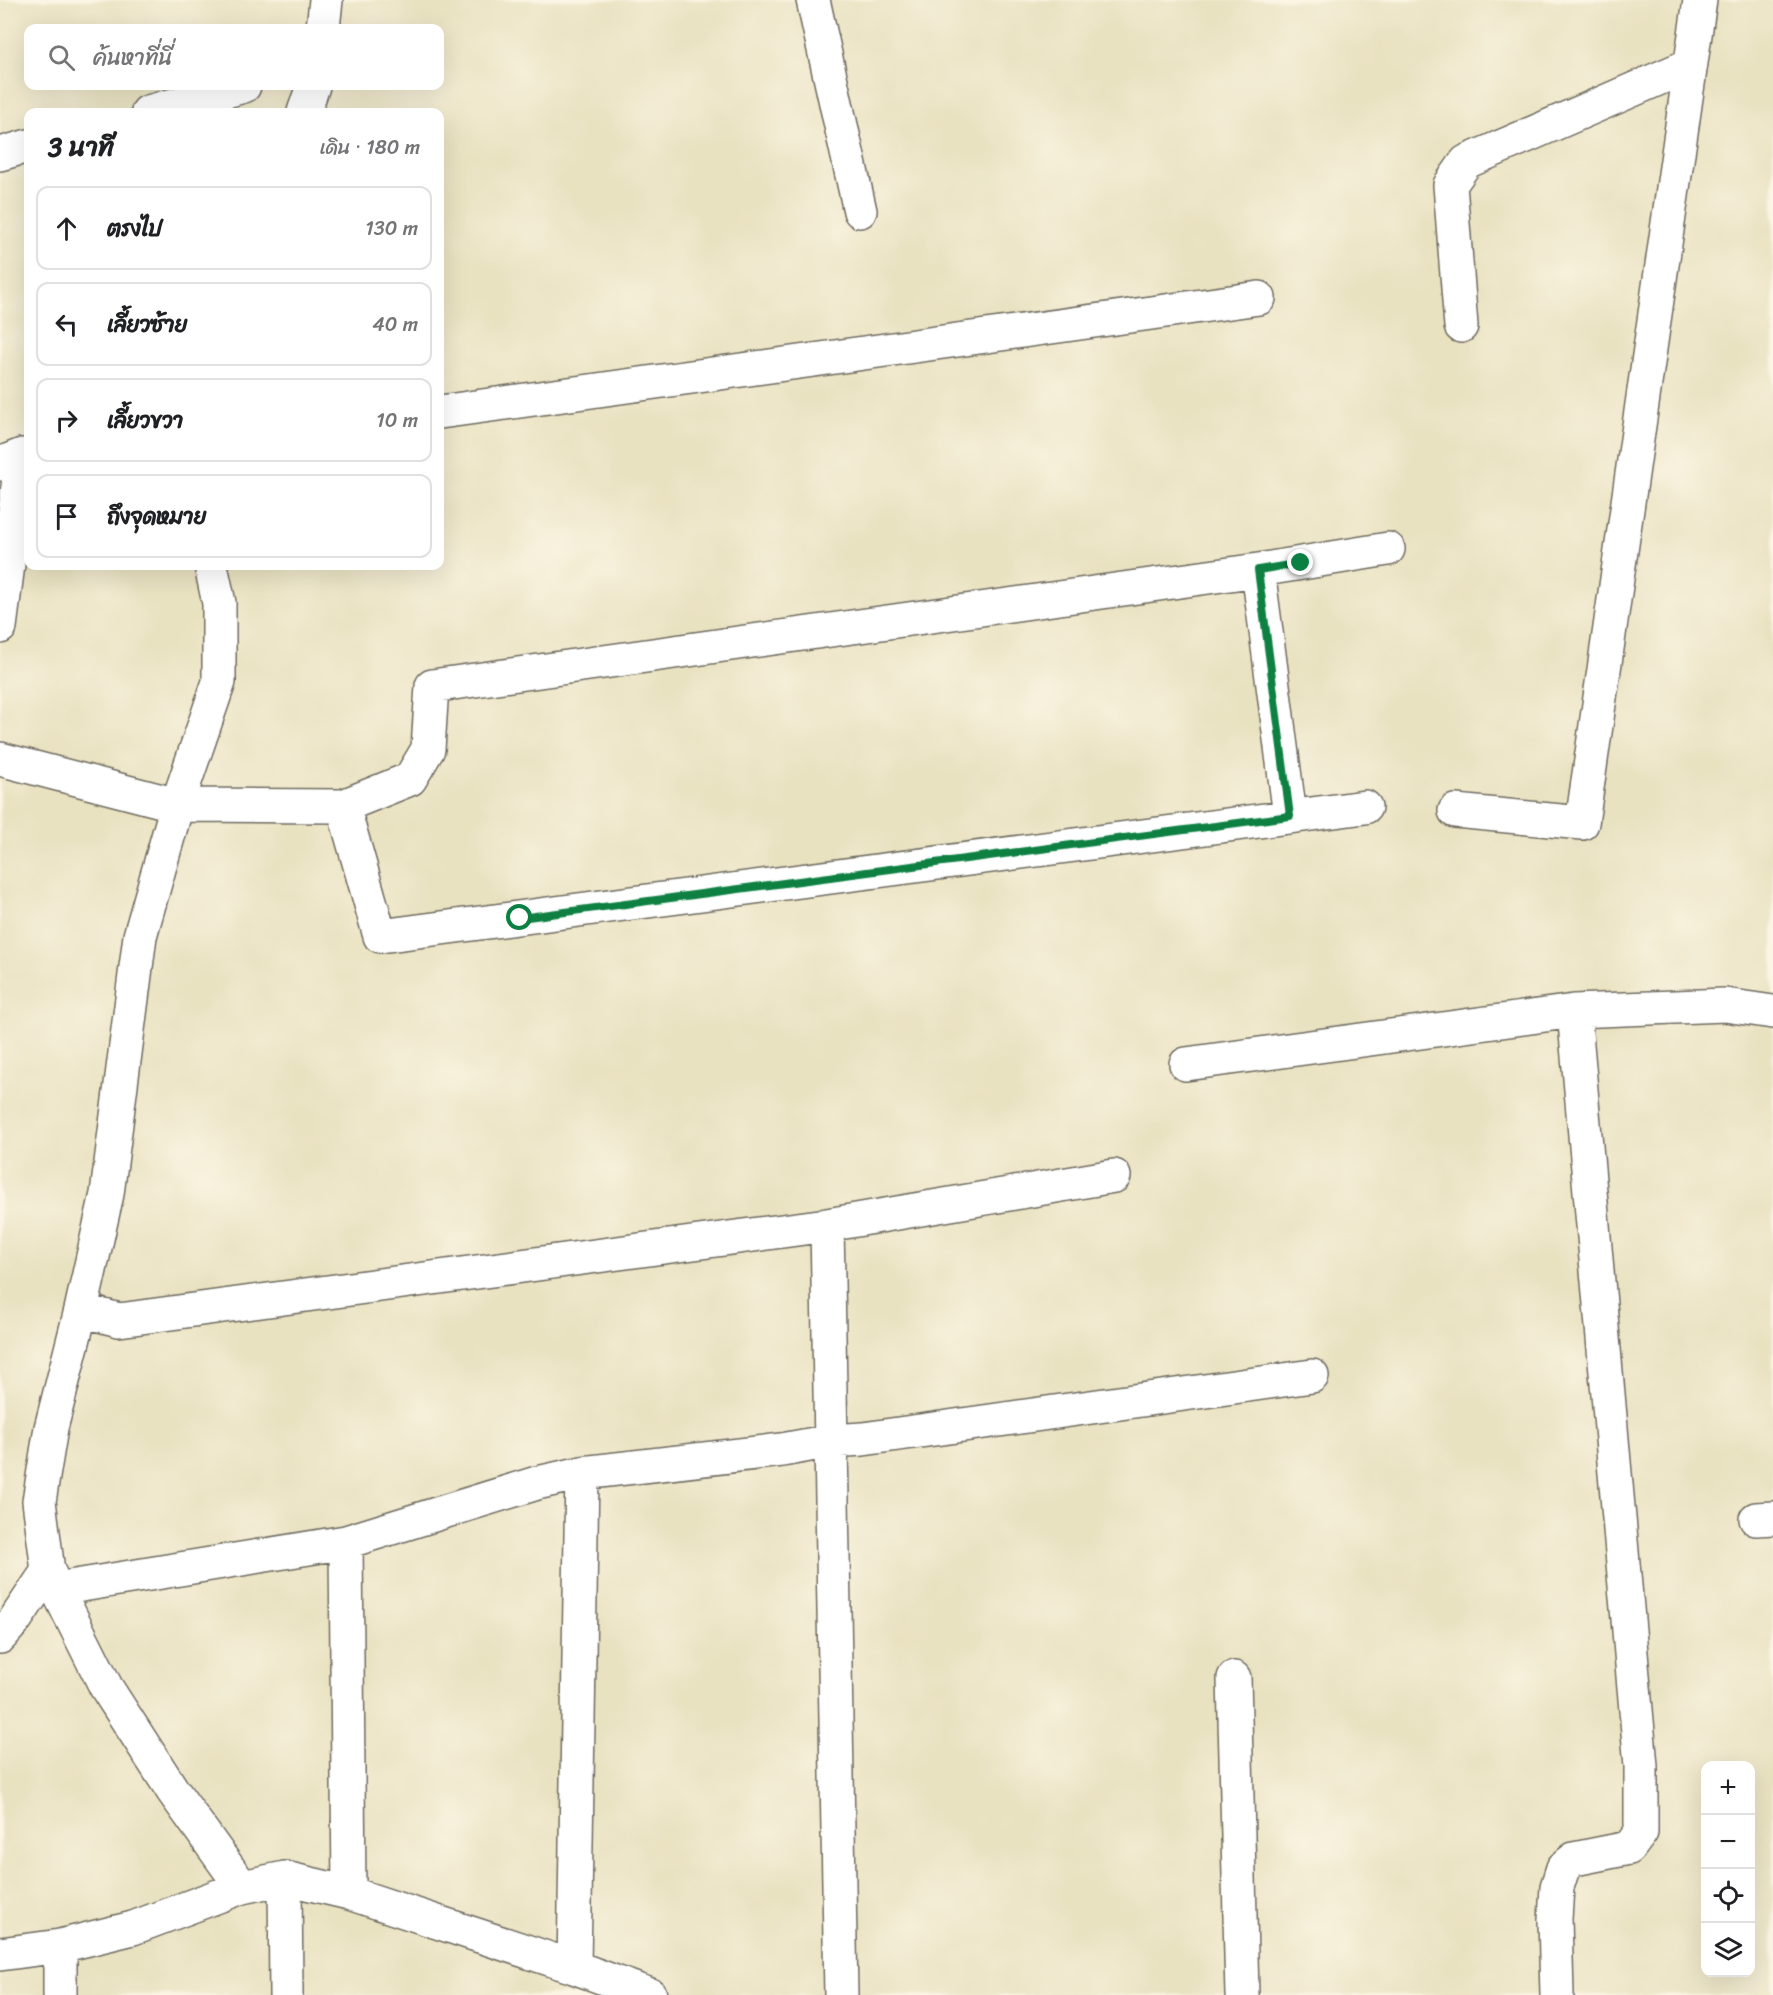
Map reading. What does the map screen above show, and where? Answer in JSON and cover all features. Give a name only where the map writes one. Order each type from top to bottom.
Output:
[{"type":"street","points":[[323,24],[326,0]]},
{"type":"street","points":[[813,0],[860,211]]},
{"type":"street","points":[[1455,811],[1582,823],[1700,0]]},
{"type":"street","points":[[1461,326],[1449,185],[1466,162],[1690,65]]},
{"type":"street","points":[[162,108],[229,90]]},
{"type":"street","points":[[305,108],[312,90]]},
{"type":"street","points":[[0,154],[24,147]]},
{"type":"street","points":[[444,411],[1259,298]]},
{"type":"street","points":[[0,464],[22,455],[0,627]]},
{"type":"street","points":[[0,759],[177,805],[343,806],[410,779],[428,749],[432,686],[1258,570],[1388,549]]},
{"type":"street","points":[[212,570],[219,603],[219,682],[177,805],[140,936],[107,1194],[51,1428],[39,1501],[53,1580],[106,1687],[173,1791],[242,1887]]},
{"type":"street","points":[[1258,570],[1290,816]]},
{"type":"street","points":[[343,806],[380,936],[1365,807]]},
{"type":"street","points":[[1186,1065],[1574,1011],[1725,1005],[1773,1012]]},
{"type":"street","points":[[1557,1995],[1555,1919],[1557,1887],[1563,1868],[1574,1859],[1629,1848],[1641,1832],[1641,1766],[1574,1011]]},
{"type":"street","points":[[81,1310],[119,1320],[827,1225],[1114,1176]]},
{"type":"street","points":[[827,1225],[841,1995]]},
{"type":"street","points":[[0,1637],[53,1580],[346,1542],[537,1483],[582,1473],[782,1450],[831,1441],[863,1439],[1312,1376]]},
{"type":"street","points":[[574,1967],[582,1473]]},
{"type":"street","points":[[346,1542],[349,1893]]},
{"type":"street","points":[[1234,1678],[1242,1995]]},
{"type":"street","points":[[0,1954],[60,1946],[133,1928],[242,1887],[285,1878],[349,1893],[574,1967],[650,1995]]},
{"type":"street","points":[[285,1878],[286,1995]]},
{"type":"street","points":[[60,1946],[60,1995]]},
{"type":"route","points":[[520,918],[1290,816],[1258,570],[1301,563]]}]
